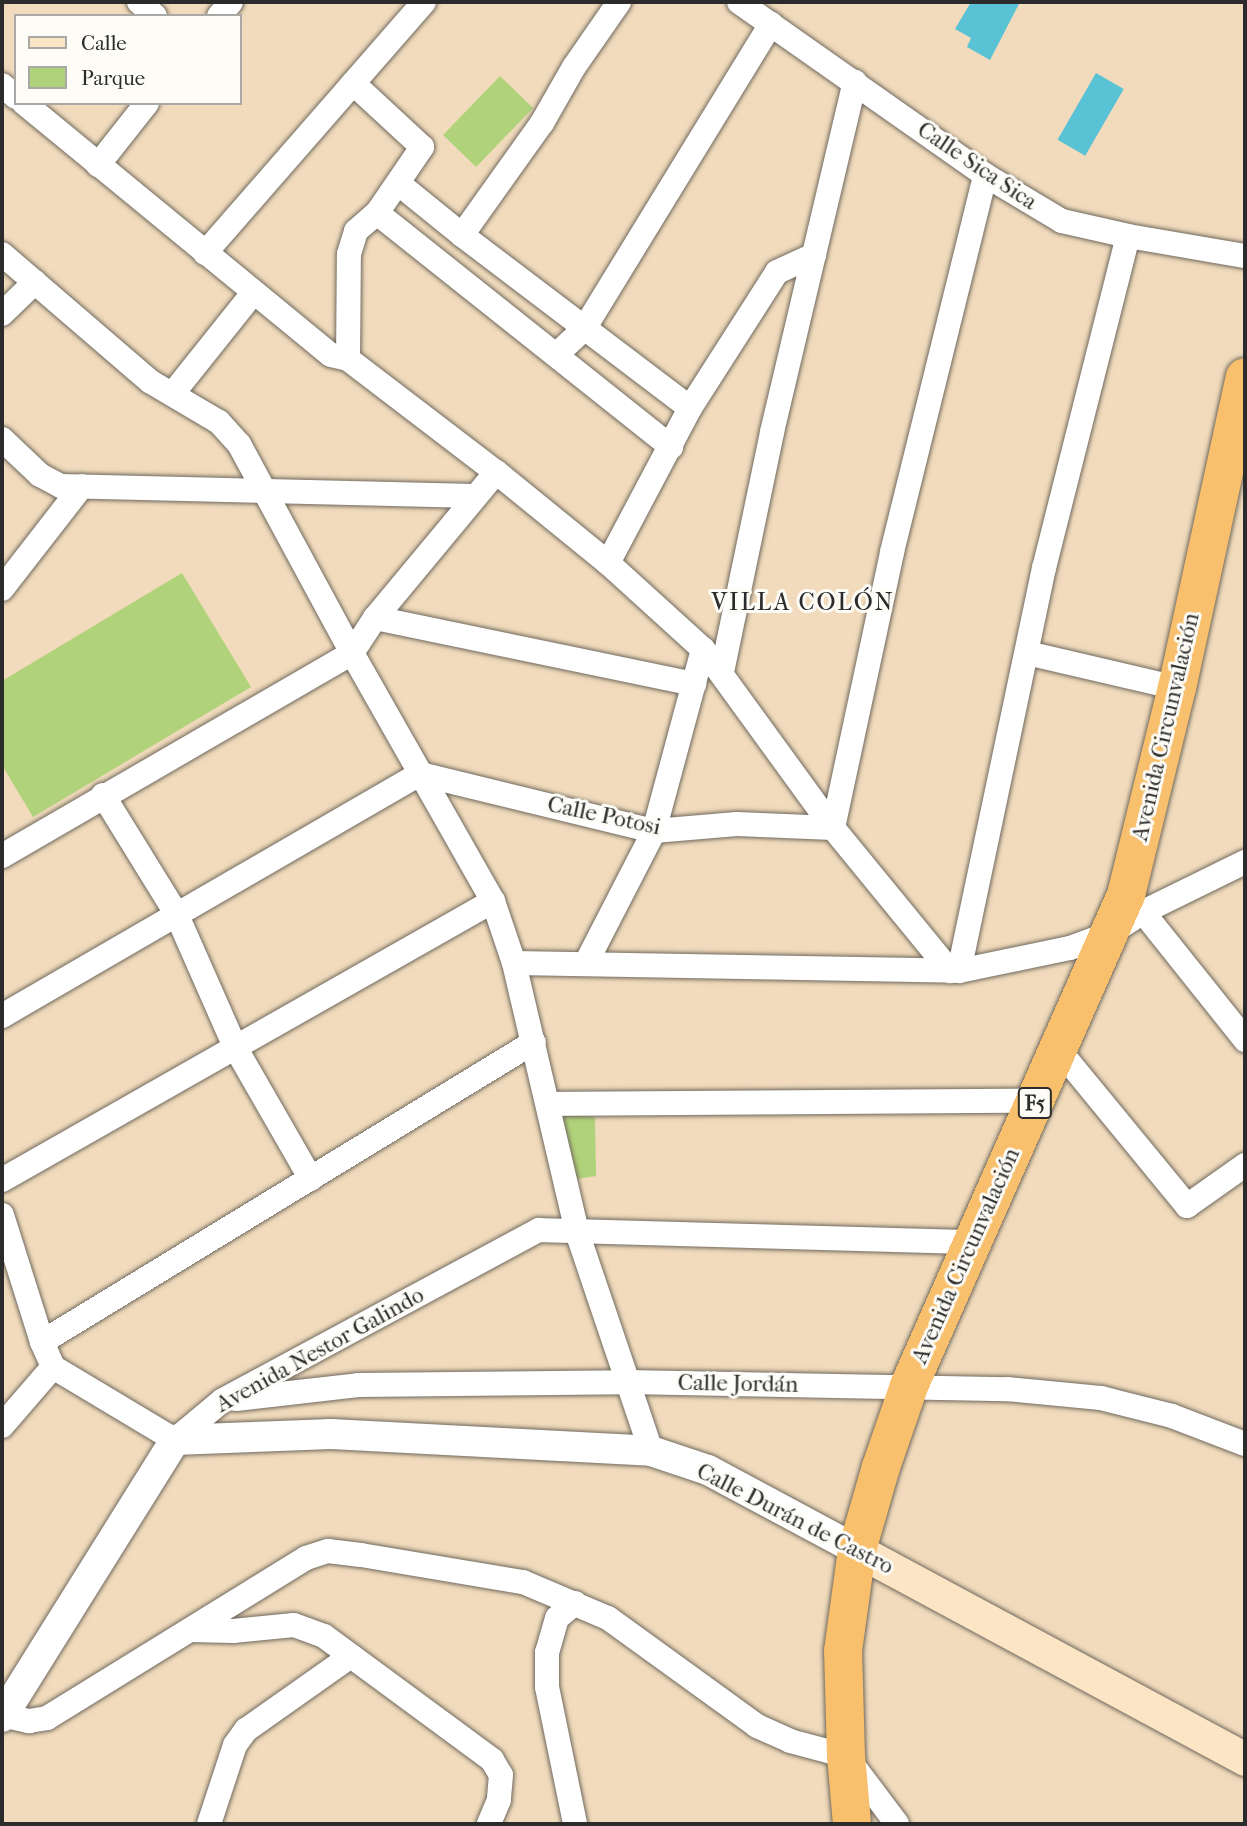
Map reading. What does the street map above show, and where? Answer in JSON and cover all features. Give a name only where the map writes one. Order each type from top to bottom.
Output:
[{"type":"highway","name":"Avenida Circunvalación","points":[[852,1824],[846,1756],[843,1651],[857,1550],[881,1467],[909,1386],[1126,895],[1242,413]]},
{"type":"main road","name":"Calle Durán de Castro","points":[[857,1550],[1245,1759]]},
{"type":"street","points":[[139,2],[153,14]]},
{"type":"street","points":[[205,253],[424,2]]},
{"type":"street","points":[[462,235],[542,123],[574,67],[619,2]]},
{"type":"street","name":"Calle Sica Sica","points":[[740,2],[985,175],[1062,221],[1128,236],[1245,256]]},
{"type":"street","points":[[556,355],[584,328],[771,24]]},
{"type":"street","points":[[722,672],[772,432],[855,82]]},
{"type":"street","points":[[348,359],[349,254],[356,231],[377,213],[400,184],[422,147],[353,83]]},
{"type":"street","points":[[25,105],[331,355],[348,359],[496,472],[608,562],[703,649],[833,828],[955,971]]},
{"type":"street","points":[[98,165],[146,105]]},
{"type":"street","points":[[833,828],[892,552],[985,175]]},
{"type":"street","points":[[400,184],[462,235],[690,408]]},
{"type":"street","points":[[377,213],[671,447]]},
{"type":"street","points":[[955,971],[1044,568],[1128,236]]},
{"type":"street","points":[[2,254],[151,382],[174,393],[219,422],[239,443],[352,653],[493,901],[514,962],[577,1232],[651,1451]]},
{"type":"street","points":[[608,562],[690,408],[776,272],[814,255]]},
{"type":"street","points":[[2,314],[35,282]]},
{"type":"street","points":[[174,393],[253,293]]},
{"type":"street","points":[[2,439],[40,475],[61,486],[473,496]]},
{"type":"street","points":[[3,853],[352,653],[375,618],[473,496],[496,472]]},
{"type":"street","points":[[2,589],[82,486]]},
{"type":"street","points":[[375,618],[694,684]]},
{"type":"street","points":[[586,963],[654,831],[703,649]]},
{"type":"street","points":[[1027,653],[1177,688]]},
{"type":"street","points":[[2,1016],[420,774]]},
{"type":"street","name":"Calle Potosi","points":[[420,774],[654,831],[737,824],[833,828]]},
{"type":"street","points":[[103,795],[176,914],[235,1047],[311,1179]]},
{"type":"street","points":[[514,962],[955,971],[1070,948],[1111,933],[1143,912],[1245,862]]},
{"type":"street","points":[[2,1180],[493,901]]},
{"type":"street","points":[[1143,912],[1245,1040]]},
{"type":"street","points":[[42,1342],[534,1042]]},
{"type":"street","points":[[1059,1050],[1187,1206],[1245,1165]]},
{"type":"street","points":[[548,1104],[1036,1101]]},
{"type":"street","points":[[2,1215],[42,1342],[53,1367],[175,1440]]},
{"type":"street","name":"Avenida Nestor Galindo","points":[[2,1716],[175,1440],[223,1401],[538,1230],[972,1242]]},
{"type":"street","points":[[2,1426],[53,1367]]},
{"type":"street","name":"Calle Jordán","points":[[223,1401],[358,1385],[626,1382],[1007,1389],[1101,1398],[1172,1416],[1245,1444]]},
{"type":"street","name":"Calle Durán de Castro","points":[[175,1440],[331,1434],[651,1451],[708,1470],[857,1550]]},
{"type":"street","points":[[2,1716],[29,1721],[47,1718],[306,1558],[328,1551],[523,1582],[608,1618],[757,1726],[790,1741],[846,1756],[898,1824]]},
{"type":"street","points":[[575,1603],[557,1619],[547,1651],[547,1687],[575,1824]]},
{"type":"street","points":[[191,1630],[233,1631],[294,1625],[324,1636],[492,1760],[501,1775],[499,1800],[489,1824]]},
{"type":"street","points":[[209,1824],[235,1745],[246,1730],[351,1657]]},
{"type":"green space","points":[[500,76],[533,108],[476,167],[443,135]]},
{"type":"green space","points":[[182,573],[251,687],[33,817],[2,765],[2,681]]},
{"type":"green space","points":[[560,1114],[595,1117],[596,1176],[577,1179]]},
{"type":"water","points":[[971,2],[1020,2],[990,60],[967,47],[971,38],[955,29]]},
{"type":"water","points":[[1096,73],[1124,89],[1085,156],[1058,140]]},
{"type":"district","name":"VILLA COLÓN","points":[[803,603]]}]
